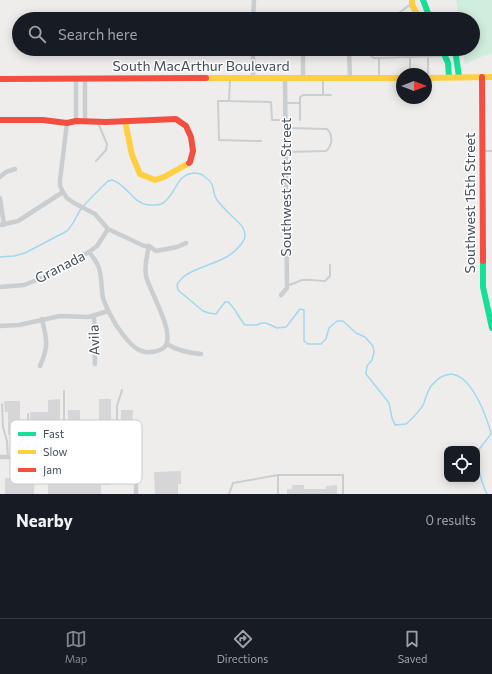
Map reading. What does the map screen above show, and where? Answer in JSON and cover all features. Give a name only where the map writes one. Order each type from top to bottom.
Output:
[{"type":"main road","points":[[423,0],[428,12]]},
{"type":"main road","points":[[412,2],[417,12]]},
{"type":"main road","points":[[447,56],[449,78]]},
{"type":"main road","points":[[456,56],[459,78]]},
{"type":"main road","name":"Southwest 15th Street","points":[[482,77],[483,288],[492,328]]},
{"type":"main road","points":[[432,78],[492,77]]},
{"type":"main road","name":"South MacArthur Boulevard","points":[[0,79],[396,78]]},
{"type":"main road","points":[[0,120],[43,120],[67,123],[85,120],[98,122],[176,119],[186,126],[191,137],[193,151],[190,162],[164,177],[155,180],[140,174],[131,155],[125,121]]},
{"type":"street","points":[[253,12],[254,0]]},
{"type":"street","points":[[253,56],[253,78]]},
{"type":"street","points":[[303,56],[304,78]]},
{"type":"street","points":[[349,56],[350,78]]},
{"type":"street","points":[[76,78],[76,121]]},
{"type":"street","name":"Southwest 21st Street","points":[[281,295],[287,288],[285,78]]},
{"type":"street","points":[[85,120],[86,79]]},
{"type":"street","points":[[67,123],[60,180],[60,186],[67,198],[95,214],[108,229],[144,246],[149,246],[156,251],[177,247],[186,243]]},
{"type":"street","points":[[0,177],[6,172],[15,169]]},
{"type":"street","points":[[0,198],[2,225],[18,221],[63,192]]},
{"type":"street","name":"Granada","points":[[0,287],[24,284],[44,277],[97,246],[108,229]]},
{"type":"street","points":[[89,252],[100,269],[103,296],[108,311],[124,338],[133,347],[142,351],[152,352],[164,348],[167,344],[167,331],[165,322],[150,290],[146,276],[149,246]]},
{"type":"street","points":[[0,326],[19,325],[60,316],[89,318],[108,311]]},
{"type":"street","name":"Avila","points":[[94,316],[95,364]]},
{"type":"street","points":[[40,366],[47,348],[42,319]]},
{"type":"street","points":[[167,344],[177,350],[201,354]]},
{"type":"street","points":[[0,457],[8,457]]},
{"type":"lane","points":[[400,12],[412,2]]},
{"type":"lane","points":[[371,56],[374,58],[447,56]]},
{"type":"lane","points":[[427,68],[428,56]]},
{"type":"lane","points":[[410,57],[410,68]]},
{"type":"lane","points":[[379,58],[379,78]]},
{"type":"lane","points":[[229,101],[230,78]]},
{"type":"lane","points":[[323,78],[323,95]]},
{"type":"lane","points":[[300,120],[300,97],[304,95],[330,95]]},
{"type":"lane","points":[[261,142],[219,140],[218,101],[271,102],[272,120],[285,120]]},
{"type":"lane","points":[[285,103],[300,103]]},
{"type":"lane","points":[[96,161],[107,147],[98,122]]},
{"type":"lane","points":[[286,128],[327,129],[330,132],[332,140],[326,151],[286,152]]},
{"type":"lane","points":[[482,151],[492,151]]},
{"type":"lane","points":[[286,285],[291,285],[302,280],[318,279],[325,281],[330,276],[330,265]]},
{"type":"lane","points":[[117,420],[117,406],[122,390]]},
{"type":"lane","points":[[64,391],[64,420]]},
{"type":"lane","points":[[2,404],[3,428],[7,441],[8,457]]},
{"type":"lane","points":[[28,414],[28,420]]},
{"type":"lane","points":[[229,494],[233,483],[278,475],[343,475],[343,494]]},
{"type":"lane","points":[[278,475],[278,494]]},
{"type":"green space","points":[[456,0],[492,0],[492,54],[483,56],[465,64],[464,56],[480,56],[480,12],[458,12]]},
{"type":"building","points":[[60,399],[60,420],[30,420],[30,412],[48,412],[48,400]]},
{"type":"building","points":[[99,399],[111,399],[111,420],[99,420]]},
{"type":"building","points":[[4,401],[20,401],[20,420],[10,420],[10,435],[8,435],[8,412],[5,412]]},
{"type":"building","points":[[68,410],[80,410],[80,420],[68,420]]},
{"type":"building","points":[[121,410],[133,410],[133,420],[121,420]]},
{"type":"building","points":[[181,471],[181,484],[178,484],[178,494],[155,494],[154,472]]},
{"type":"building","points":[[5,478],[10,478],[10,484],[34,484],[34,494],[5,494]]},
{"type":"building","points":[[48,484],[110,484],[101,485],[101,494],[48,494]]},
{"type":"building","points":[[292,485],[304,485],[304,489],[326,489],[326,486],[337,485],[337,494],[287,494],[287,489],[292,489]]},
{"type":"waterway","points":[[0,257],[14,256],[25,253],[67,231],[81,209],[108,181],[112,180],[122,185],[142,204],[156,205],[163,203],[171,195],[183,177],[188,174],[201,174],[211,183],[215,197],[219,203],[239,222],[244,230],[245,236],[242,243],[230,255],[183,277],[177,284],[178,290],[203,311],[209,313],[216,314],[225,302],[228,302],[245,325],[266,323],[277,328],[286,327],[300,309],[304,310],[304,341],[308,344],[321,344],[326,339],[329,328],[337,321],[343,321],[356,333],[365,337],[373,346],[374,352],[372,360],[367,366],[366,374],[389,403],[395,425],[406,424],[414,417],[424,403],[431,386],[442,376],[452,374],[462,378],[477,398],[491,433],[478,453],[478,465],[487,494]]},
{"type":"traffic: fast","points":[[423,0],[428,12]]},
{"type":"traffic: fast","points":[[445,56],[448,63],[449,77]]},
{"type":"traffic: fast","points":[[456,56],[459,77]]},
{"type":"traffic: fast","points":[[483,261],[483,287],[492,328]]},
{"type":"traffic: slow","points":[[412,0],[412,5],[416,12]]},
{"type":"traffic: slow","points":[[432,78],[492,77]]},
{"type":"traffic: slow","points":[[206,78],[396,78]]},
{"type":"traffic: slow","points":[[125,121],[132,155],[140,174],[155,180],[164,177],[189,163]]},
{"type":"traffic: jam","points":[[482,77],[483,261]]},
{"type":"traffic: jam","points":[[0,79],[206,78]]},
{"type":"traffic: jam","points":[[0,120],[43,120],[67,123],[76,121],[106,122],[176,119],[186,126],[191,137],[193,151],[189,163]]}]
